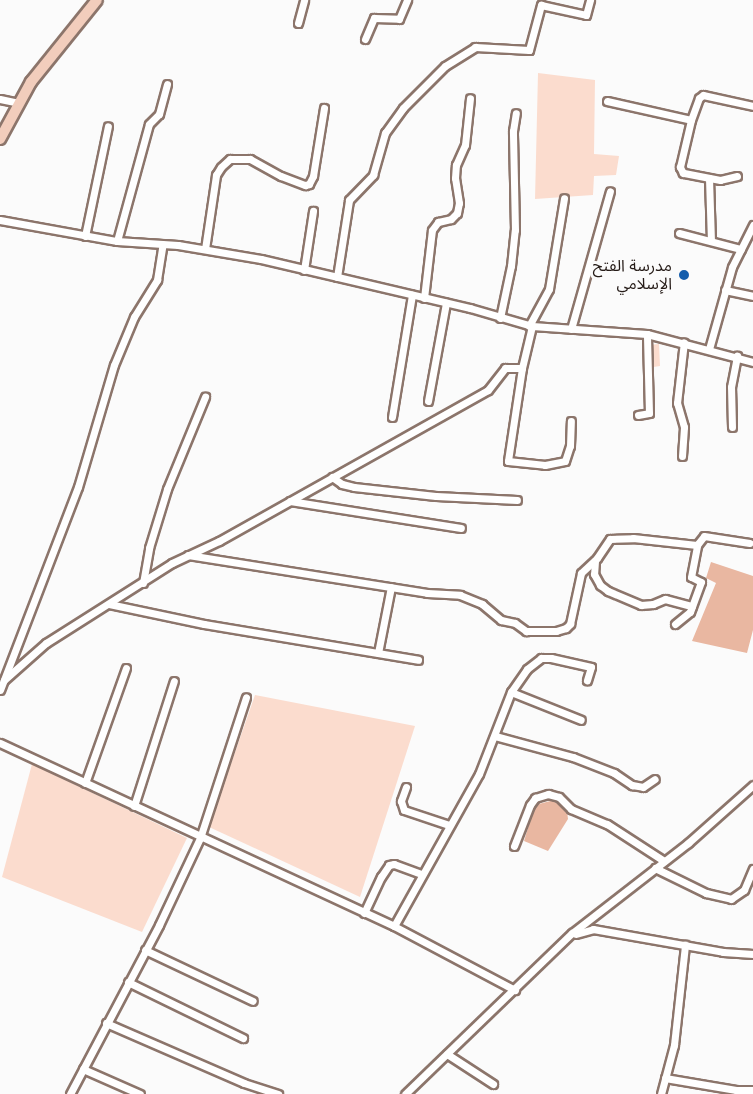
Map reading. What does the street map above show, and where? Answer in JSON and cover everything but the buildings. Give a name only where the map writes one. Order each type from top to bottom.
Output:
[{"type":"highway","points":[[0,139],[40,69],[97,0]]},
{"type":"street","points":[[298,23],[304,0]]},
{"type":"street","points":[[365,39],[374,18],[396,20],[407,0]]},
{"type":"street","points":[[337,277],[349,200],[373,175],[385,133],[403,108],[445,66],[475,47],[529,50],[541,5],[586,15],[590,0]]},
{"type":"street","points":[[117,242],[149,124],[159,114],[167,84]]},
{"type":"street","points":[[736,176],[720,180],[683,173],[680,170],[691,120],[696,103],[703,95],[753,106]]},
{"type":"street","points":[[424,298],[432,230],[438,222],[451,219],[457,213],[459,203],[455,178],[456,165],[465,145],[470,98]]},
{"type":"street","points":[[0,99],[19,103]]},
{"type":"street","points":[[607,101],[691,120]]},
{"type":"street","points":[[205,249],[214,185],[221,167],[230,159],[250,159],[281,176],[309,184],[313,176],[324,108]]},
{"type":"street","points":[[500,318],[512,266],[515,230],[513,131],[516,113]]},
{"type":"street","points":[[85,236],[108,126]]},
{"type":"street","points":[[709,178],[711,241]]},
{"type":"street","points":[[571,329],[609,191]]},
{"type":"street","points":[[564,198],[549,289],[530,326],[508,461],[546,465],[565,461],[570,446],[571,421]]},
{"type":"street","points":[[304,270],[314,211]]},
{"type":"street","points":[[0,220],[117,242],[205,249],[337,277],[530,326],[647,334],[753,362]]},
{"type":"street","points":[[709,349],[725,290],[741,249],[752,229]]},
{"type":"street","points":[[679,233],[741,249]]},
{"type":"street","points":[[0,690],[78,487],[114,365],[134,317],[157,280],[163,244]]},
{"type":"street","points":[[725,290],[753,296]]},
{"type":"street","points":[[392,417],[412,295]]},
{"type":"street","points":[[428,401],[446,303]]},
{"type":"street","points":[[638,415],[649,413],[647,334]]},
{"type":"street","points":[[682,456],[684,427],[677,403],[684,342]]},
{"type":"street","points":[[732,427],[731,387],[736,356]]},
{"type":"street","points":[[4,680],[46,643],[188,555],[219,541],[488,390],[505,368],[522,368]]},
{"type":"street","points":[[142,583],[149,548],[167,489],[205,397]]},
{"type":"street","points":[[333,477],[342,484],[354,487],[436,496],[517,500]]},
{"type":"street","points":[[290,501],[461,528]]},
{"type":"street","points":[[675,624],[689,613],[701,582],[691,577],[697,545],[704,536],[749,543]]},
{"type":"street","points":[[188,555],[460,596],[473,600],[501,620],[515,623],[526,631],[556,631],[570,624],[581,573],[595,561],[607,541],[613,538],[697,545]]},
{"type":"street","points":[[595,561],[594,574],[600,585],[608,591],[641,605],[665,600],[692,606]]},
{"type":"street","points":[[378,653],[391,587]]},
{"type":"street","points":[[109,604],[204,624],[418,660]]},
{"type":"street","points":[[394,926],[421,874],[479,774],[511,692],[527,669],[545,657],[591,667],[587,680]]},
{"type":"street","points":[[85,783],[126,668]]},
{"type":"street","points":[[134,806],[174,681]]},
{"type":"street","points":[[511,692],[581,720]]},
{"type":"street","points":[[70,1094],[200,838],[246,697]]},
{"type":"street","points":[[495,736],[574,757],[624,777],[632,785],[643,787],[656,779]]},
{"type":"street","points":[[0,743],[200,838],[394,926],[515,990]]},
{"type":"street","points":[[405,1094],[567,938],[718,819],[753,784]]},
{"type":"street","points":[[406,788],[401,801],[404,810],[449,825]]},
{"type":"street","points":[[513,846],[530,805],[535,798],[549,794],[559,797],[571,809],[607,824],[664,861]]},
{"type":"street","points":[[364,914],[389,865],[394,864],[421,874]]},
{"type":"street","points":[[655,868],[706,893],[732,899],[744,890],[753,869]]},
{"type":"street","points":[[567,938],[588,929],[723,952],[753,954]]},
{"type":"street","points":[[661,1094],[674,1045],[685,945]]},
{"type":"street","points":[[145,950],[254,1001]]},
{"type":"street","points":[[128,982],[243,1038]]},
{"type":"street","points":[[106,1023],[244,1083],[278,1094]]},
{"type":"street","points":[[447,1054],[493,1084]]},
{"type":"street","points":[[83,1069],[140,1094]]},
{"type":"street","points":[[665,1078],[736,1090],[753,1090]]},
{"type":"shaded area","points":[[538,73],[595,80],[594,154],[619,156],[616,175],[594,176],[593,195],[535,199]]},
{"type":"shaded area","points":[[659,344],[660,366],[647,368],[647,345]]},
{"type":"shaded area","points":[[711,562],[753,576],[753,630],[747,653],[692,641],[716,583],[706,578]]},
{"type":"shaded area","points":[[255,695],[415,726],[360,897],[209,827]]},
{"type":"shaded area","points":[[32,764],[187,838],[142,932],[2,877]]},
{"type":"shaded area","points":[[558,799],[567,811],[568,819],[548,851],[524,841],[535,805]]},
{"type":"place","name":"مدرسة الفتح الإسلامي","points":[[684,275]]}]
